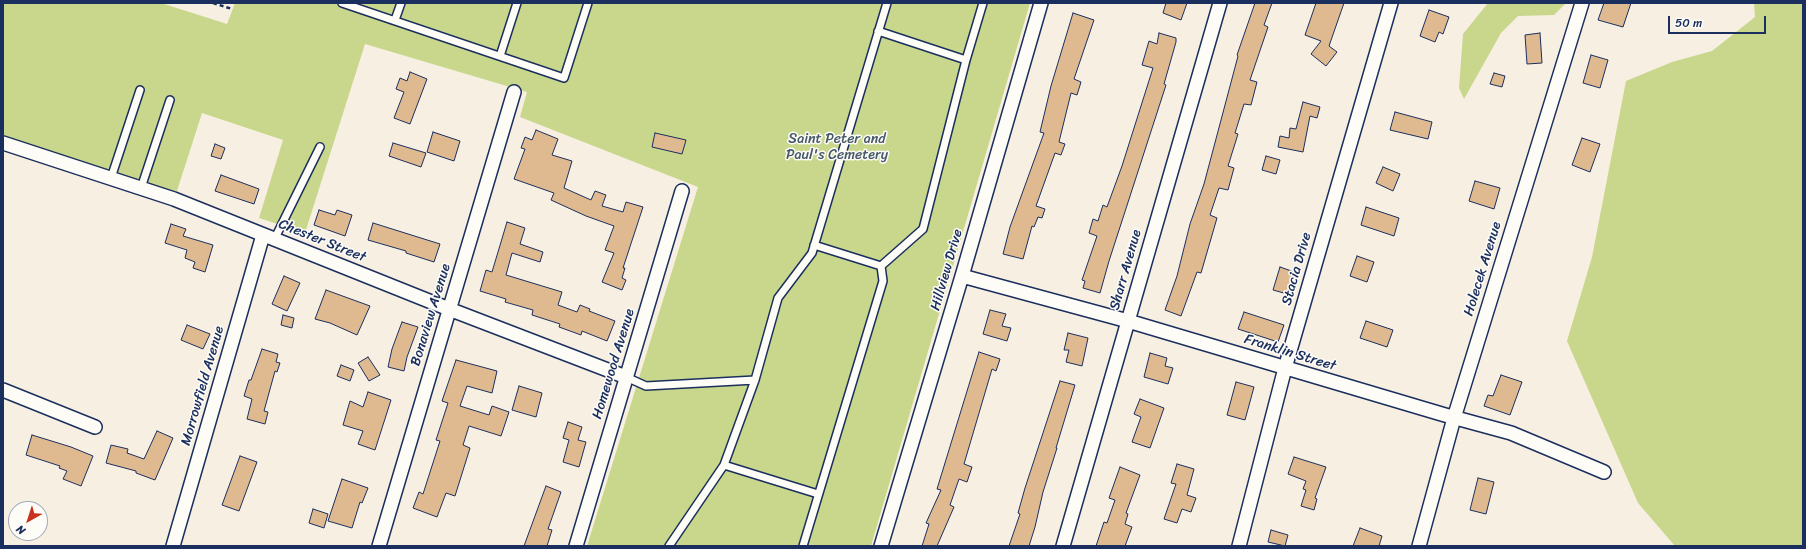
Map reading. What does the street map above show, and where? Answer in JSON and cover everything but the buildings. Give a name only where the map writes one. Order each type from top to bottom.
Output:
[{"type":"street","name":"Hillview Drive","points":[[881,546],[962,276],[1041,3]]},
{"type":"street","name":"Sharr Avenue","points":[[1062,546],[1220,3]]},
{"type":"street","name":"Stacia Drive","points":[[1239,546],[1285,368],[1391,3]]},
{"type":"street","name":"Holecek Avenue","points":[[1419,546],[1454,418],[1582,3]]},
{"type":"street","name":"Bonaview Avenue","points":[[379,546],[514,92]]},
{"type":"street","name":"Chester Street","points":[[3,143],[174,199],[449,309],[626,377]]},
{"type":"street","name":"Homewood Avenue","points":[[576,546],[682,191]]},
{"type":"street","name":"Morrowfield Avenue","points":[[173,546],[269,238]]},
{"type":"street","name":"Franklin Street","points":[[962,276],[1128,321],[1454,418],[1511,433],[1604,472]]},
{"type":"street","points":[[3,390],[95,427]]},
{"type":"lane","points":[[342,3],[564,78],[588,3]]},
{"type":"lane","points":[[395,20],[401,3]]},
{"type":"lane","points":[[500,56],[517,3]]},
{"type":"lane","points":[[668,546],[724,465],[755,380],[778,298],[812,253],[887,3]]},
{"type":"lane","points":[[881,266],[923,229],[966,60],[983,3]]},
{"type":"lane","points":[[878,31],[966,60]]},
{"type":"lane","points":[[111,178],[140,90]]},
{"type":"lane","points":[[140,188],[170,100]]},
{"type":"lane","points":[[269,238],[320,147]]},
{"type":"lane","points":[[814,245],[881,266]]},
{"type":"lane","points":[[803,546],[883,281],[881,266]]},
{"type":"lane","points":[[626,377],[646,386],[755,380]]},
{"type":"lane","points":[[724,465],[818,494]]},
{"type":"path","points":[[213,3],[232,9]]},
{"type":"green space","name":"Saint Peter and Paul's Cemetery","points":[[3,3],[161,3],[227,24],[235,3],[1030,3],[871,546],[587,546],[698,187],[520,117],[527,92],[365,44],[305,233],[259,218],[283,140],[202,113],[176,194],[3,138]]},
{"type":"green space","points":[[1488,3],[1566,3],[1554,15],[1518,16],[1501,33],[1464,99],[1459,88],[1463,34]]},
{"type":"green space","points":[[1754,3],[1803,3],[1803,546],[1675,546],[1638,503],[1567,341],[1592,257],[1626,81],[1672,62],[1712,51],[1755,17]]}]
